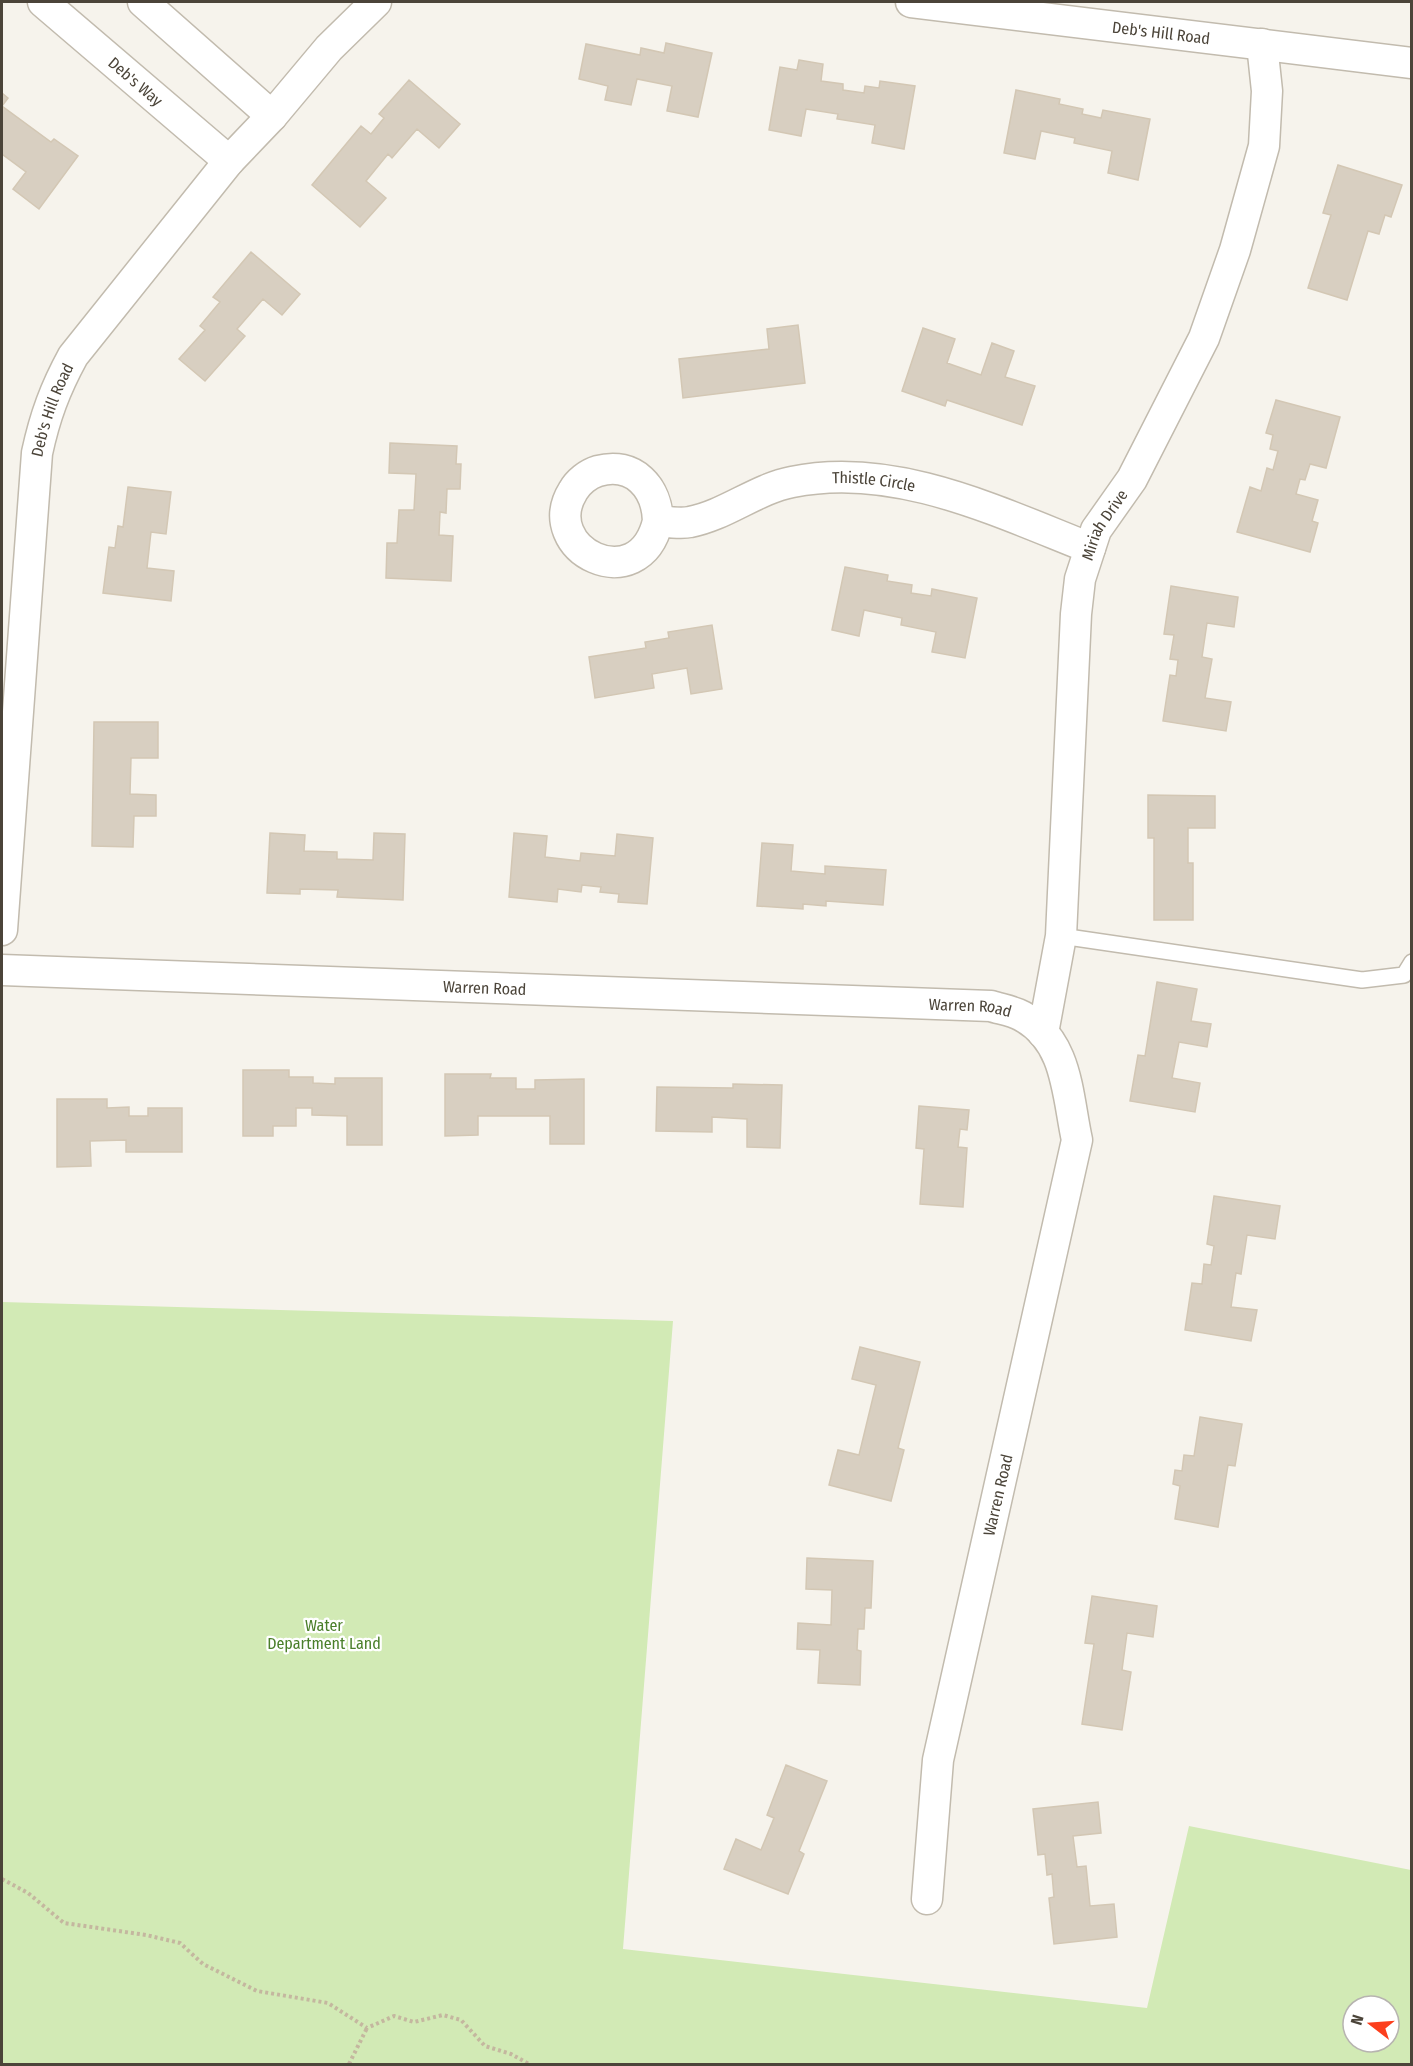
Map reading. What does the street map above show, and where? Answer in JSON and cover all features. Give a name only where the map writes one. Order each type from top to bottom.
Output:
[{"type":"street","name":"Deb's Way","points":[[42,2],[229,160]]},
{"type":"street","points":[[143,2],[272,116]]},
{"type":"street","name":"Deb's Hill Road","points":[[2,930],[37,453],[44,419],[56,387],[73,356],[229,160],[272,116],[329,48],[376,2]]},
{"type":"street","name":"Deb's Hill Road","points":[[911,2],[1412,63]]},
{"type":"street","name":"Miriah Drive","points":[[1043,1033],[1061,936],[1076,614],[1080,579],[1096,530],[1132,479],[1204,338],[1235,249],[1264,146],[1267,91],[1262,44]]},
{"type":"street","name":"Thistle Circle","points":[[658,521],[689,522],[718,512],[778,484],[815,477],[875,478],[898,481],[947,495],[1090,548]]},
{"type":"street","name":"Warren Road","points":[[2,970],[991,1006],[1022,1016],[1043,1033],[1055,1047],[1063,1067],[1077,1140],[938,1760],[927,1899]]},
{"type":"lane","points":[[1061,936],[1362,980],[1404,975],[1412,962]]},
{"type":"path","points":[[2,1879],[28,1893],[64,1923],[146,1935],[180,1943],[203,1964],[257,1991],[328,2002],[368,2028]]},
{"type":"path","points":[[349,2064],[368,2028],[394,2016],[414,2022],[443,2015],[461,2019],[485,2046],[512,2054],[530,2064]]},
{"type":"green space","name":"Water Department Land","points":[[2,1302],[673,1321],[623,1949],[1147,2008],[1189,1826],[1411,1870],[1411,2064],[2,2064]]},
{"type":"building","points":[[666,43],[712,53],[698,117],[667,111],[672,86],[637,79],[631,105],[605,100],[608,86],[579,79],[586,44],[640,55],[641,48],[664,53]]},
{"type":"building","points":[[799,60],[823,64],[821,81],[843,84],[843,90],[864,93],[865,86],[879,88],[880,81],[915,86],[904,149],[872,143],[875,125],[837,119],[838,114],[806,109],[801,136],[769,130],[780,67],[797,70]]},
{"type":"building","points":[[409,80],[460,124],[439,148],[417,129],[392,158],[388,154],[366,181],[386,198],[360,227],[312,185],[361,126],[371,134],[384,118],[379,114]]},
{"type":"building","points":[[1016,90],[1060,99],[1059,104],[1083,109],[1082,114],[1101,118],[1103,110],[1150,119],[1138,180],[1108,173],[1112,151],[1074,143],[1075,138],[1041,131],[1035,159],[1004,153]]},
{"type":"building","points":[[2,93],[8,98],[2,106]]},
{"type":"building","points":[[2,106],[51,142],[54,139],[78,156],[39,209],[13,189],[26,172],[2,154]]},
{"type":"building","points":[[1338,165],[1402,185],[1391,217],[1385,215],[1379,234],[1368,231],[1347,300],[1308,288],[1331,215],[1323,213]]},
{"type":"building","points":[[251,252],[300,294],[282,315],[263,299],[237,329],[245,336],[205,381],[179,359],[205,330],[200,326],[220,302],[213,297]]},
{"type":"building","points":[[798,325],[805,383],[683,398],[679,359],[769,349],[767,329]]},
{"type":"building","points":[[923,328],[955,339],[947,363],[981,375],[992,343],[1014,351],[1005,377],[1035,386],[1022,425],[947,400],[945,406],[902,391]]},
{"type":"building","points":[[1276,400],[1340,417],[1326,468],[1310,464],[1305,480],[1300,479],[1296,494],[1318,500],[1312,521],[1318,523],[1310,552],[1237,532],[1250,487],[1261,491],[1267,468],[1273,470],[1278,451],[1270,449],[1273,435],[1266,433]]},
{"type":"building","points":[[390,443],[457,446],[456,464],[461,464],[460,489],[447,489],[446,513],[440,512],[439,535],[453,536],[451,581],[386,578],[387,543],[397,543],[399,510],[414,510],[416,474],[389,473]]},
{"type":"building","points":[[128,487],[171,492],[166,534],[151,532],[147,568],[174,571],[171,601],[103,593],[109,547],[115,548],[118,526],[123,527]]},
{"type":"building","points":[[845,567],[888,575],[887,581],[912,585],[911,593],[931,596],[932,589],[977,598],[965,658],[932,652],[936,632],[901,625],[902,618],[864,610],[859,636],[832,630]]},
{"type":"building","points":[[1171,586],[1238,597],[1234,627],[1207,623],[1202,657],[1212,659],[1205,698],[1231,702],[1226,731],[1163,721],[1170,675],[1176,676],[1178,660],[1170,659],[1174,635],[1164,634]]},
{"type":"building","points":[[712,625],[722,689],[691,694],[687,668],[652,674],[654,688],[595,698],[589,657],[646,648],[645,642],[669,638],[668,632]]},
{"type":"building","points":[[94,722],[158,722],[158,758],[131,758],[130,794],[156,795],[156,816],[134,816],[133,847],[92,846]]},
{"type":"building","points":[[1148,795],[1215,796],[1215,828],[1188,828],[1188,863],[1193,863],[1193,920],[1154,920],[1154,838],[1148,838]]},
{"type":"building","points":[[270,833],[305,835],[304,851],[337,852],[337,859],[373,860],[374,833],[405,834],[403,900],[337,897],[338,890],[300,889],[300,894],[267,893]]},
{"type":"building","points":[[514,833],[547,836],[545,857],[580,861],[581,853],[615,856],[617,834],[653,838],[647,904],[618,902],[619,894],[600,892],[601,887],[582,885],[581,892],[558,889],[557,902],[509,897]]},
{"type":"building","points":[[762,843],[793,845],[791,871],[825,874],[825,866],[886,870],[883,905],[826,901],[826,906],[803,904],[803,909],[757,906]]},
{"type":"building","points":[[1157,982],[1197,989],[1191,1021],[1211,1024],[1207,1047],[1179,1042],[1172,1078],[1200,1083],[1195,1112],[1130,1101],[1138,1055],[1145,1056]]},
{"type":"building","points":[[243,1070],[289,1070],[289,1077],[313,1077],[313,1083],[335,1084],[335,1078],[382,1078],[382,1145],[347,1145],[347,1116],[312,1115],[312,1108],[296,1108],[296,1126],[273,1126],[273,1136],[243,1136]]},
{"type":"building","points":[[445,1074],[491,1074],[490,1078],[516,1078],[516,1089],[535,1089],[535,1080],[584,1079],[584,1144],[550,1144],[550,1116],[478,1116],[478,1135],[445,1136]]},
{"type":"building","points":[[733,1084],[782,1085],[780,1148],[747,1147],[747,1119],[712,1117],[712,1132],[656,1131],[657,1087],[733,1088]]},
{"type":"building","points":[[57,1099],[107,1099],[107,1108],[129,1107],[129,1116],[148,1116],[148,1108],[182,1108],[182,1152],[126,1152],[126,1140],[90,1141],[91,1166],[57,1167]]},
{"type":"building","points":[[919,1106],[969,1110],[967,1130],[960,1129],[958,1147],[967,1148],[963,1207],[920,1204],[924,1149],[916,1148]]},
{"type":"building","points":[[1214,1196],[1280,1206],[1275,1239],[1247,1235],[1241,1274],[1236,1273],[1231,1307],[1257,1310],[1251,1341],[1185,1330],[1192,1283],[1202,1284],[1204,1264],[1211,1265],[1214,1246],[1207,1244]]},
{"type":"building","points":[[860,1347],[920,1362],[898,1448],[904,1450],[891,1501],[829,1485],[838,1450],[859,1455],[876,1385],[852,1379]]},
{"type":"building","points":[[1200,1417],[1242,1424],[1235,1466],[1228,1465],[1218,1527],[1175,1519],[1180,1486],[1173,1484],[1175,1470],[1182,1471],[1184,1455],[1194,1456]]},
{"type":"building","points":[[807,1558],[873,1561],[871,1608],[865,1608],[864,1629],[858,1629],[857,1650],[861,1651],[860,1685],[818,1683],[820,1650],[797,1649],[798,1623],[831,1625],[832,1590],[806,1589]]},
{"type":"building","points":[[1092,1596],[1157,1606],[1153,1637],[1127,1633],[1122,1670],[1131,1672],[1122,1730],[1082,1724],[1094,1644],[1085,1643]]},
{"type":"building","points":[[786,1765],[827,1781],[799,1851],[804,1854],[788,1894],[724,1869],[736,1839],[761,1850],[774,1818],[767,1815]]},
{"type":"building","points":[[1098,1802],[1101,1833],[1073,1836],[1077,1867],[1086,1866],[1090,1906],[1114,1904],[1117,1937],[1054,1944],[1049,1898],[1054,1897],[1052,1874],[1047,1875],[1045,1854],[1038,1855],[1033,1809]]}]
